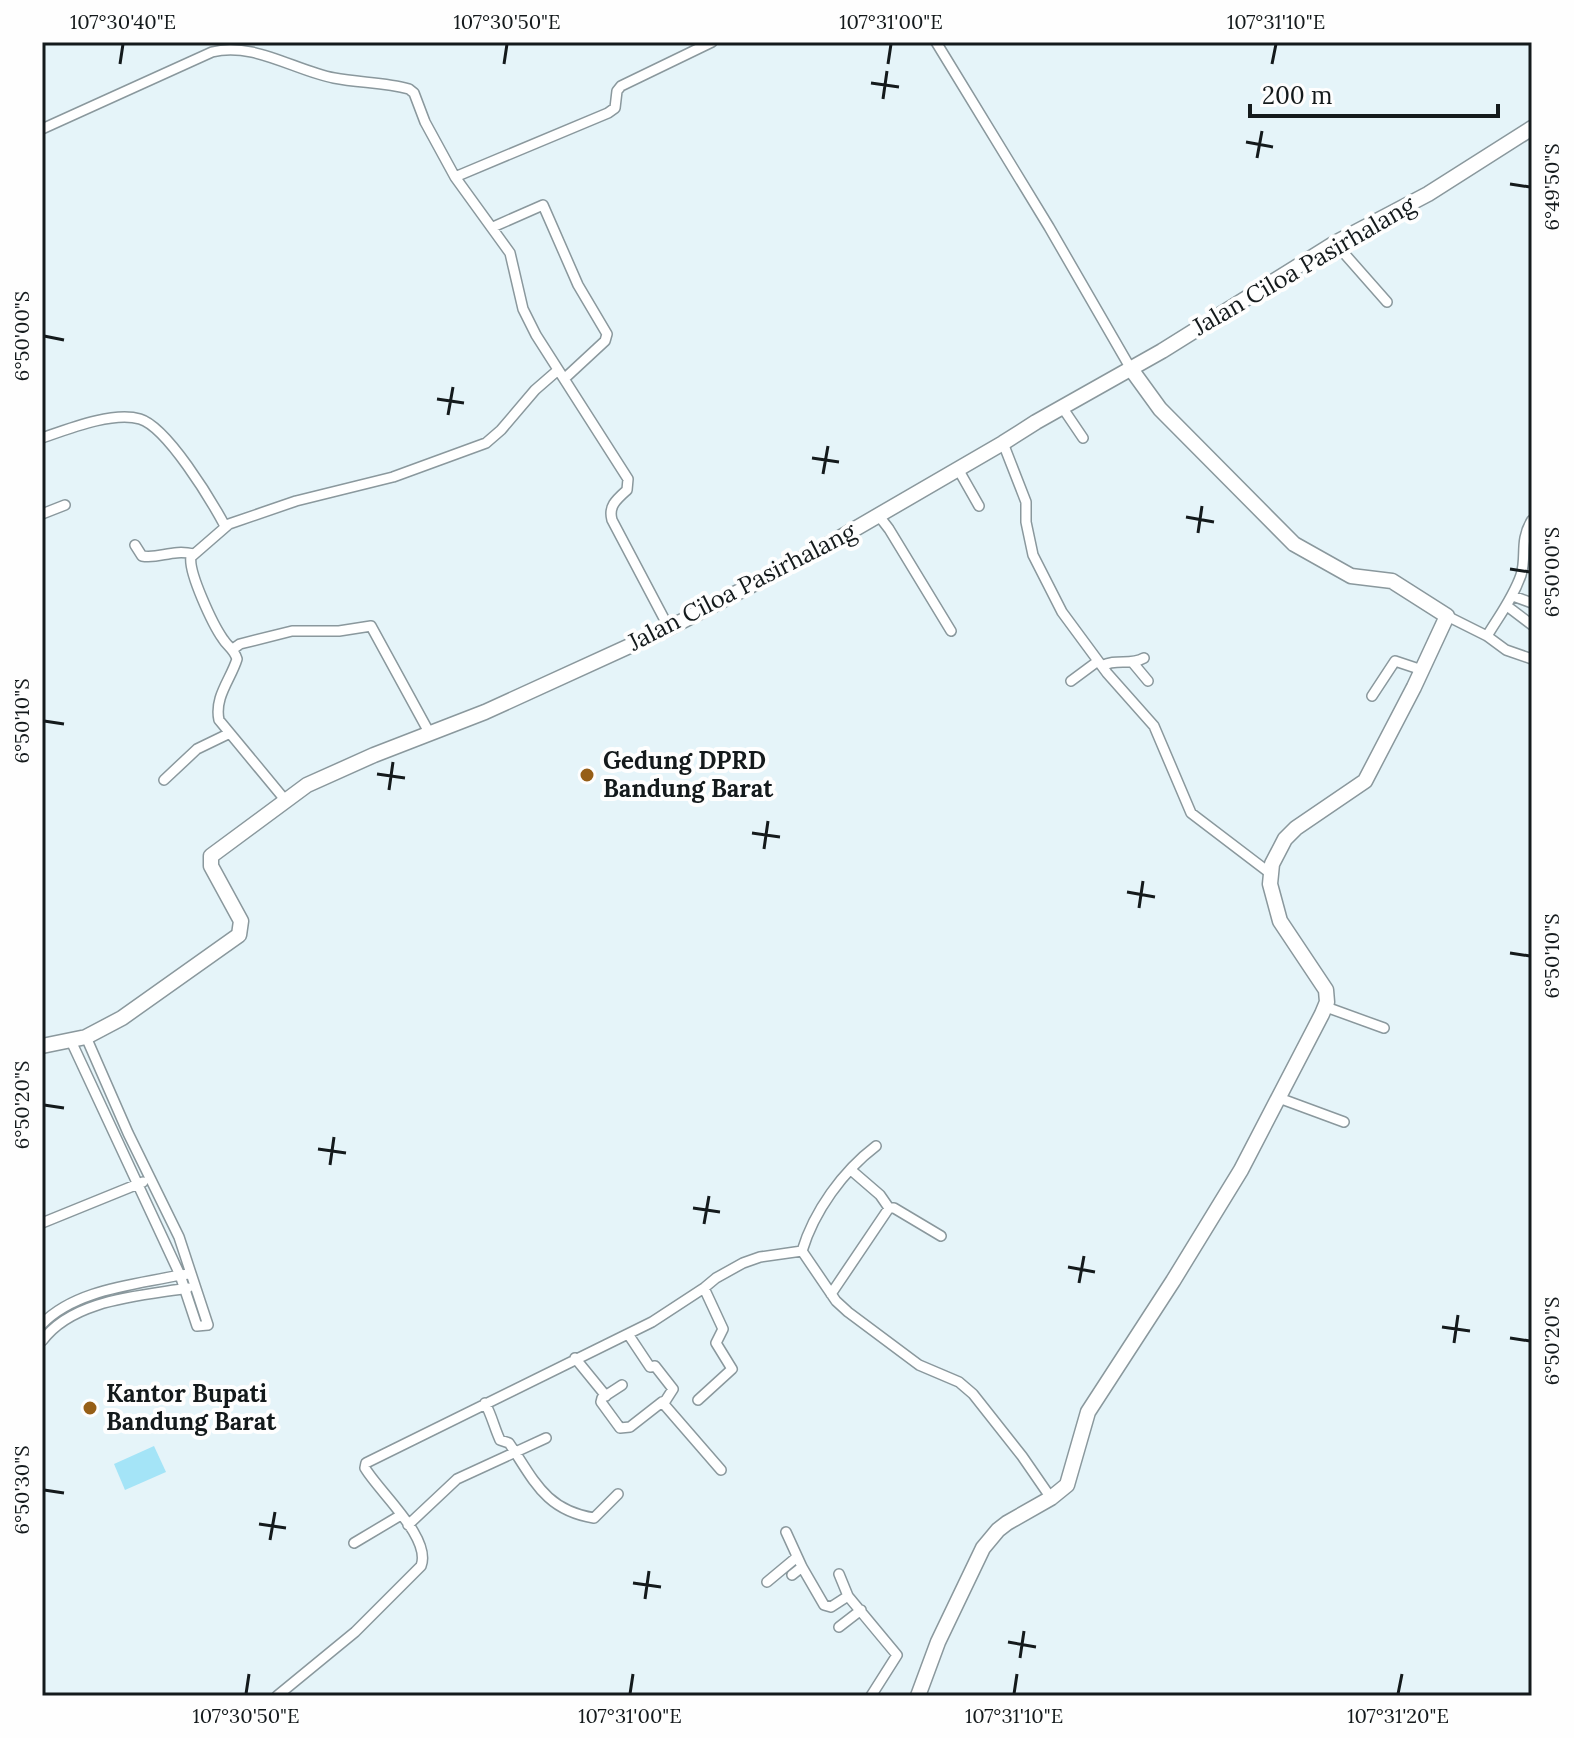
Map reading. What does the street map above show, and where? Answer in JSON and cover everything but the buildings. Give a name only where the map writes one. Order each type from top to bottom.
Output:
[{"type":"main road","name":"Jalan Ciloa Pasirhalang","points":[[42,1046],[86,1037],[143,1005],[206,956],[239,935],[241,921],[211,866],[211,856],[307,785],[485,712],[669,628],[879,516],[1131,369],[1335,243],[1428,194],[1532,128]]},
{"type":"main road","points":[[918,1696],[938,1642],[983,1548],[1007,1523],[1064,1489],[1070,1478],[1083,1423],[1095,1397],[1173,1281],[1241,1170],[1326,1007],[1326,990],[1280,921],[1273,899],[1272,864],[1285,839],[1296,828],[1365,781],[1447,616],[1392,581],[1351,576],[1294,544],[1160,409],[1131,369]]},
{"type":"street","points":[[455,177],[608,113],[615,108],[617,91],[621,86],[712,42]]},
{"type":"street","points":[[936,42],[1006,154],[1131,369]]},
{"type":"street","points":[[42,129],[212,52],[234,50],[331,78],[409,89],[414,93],[425,122],[455,177],[510,253],[523,309],[628,479],[627,490],[612,506],[612,520],[669,628]]},
{"type":"street","points":[[286,801],[219,720],[219,699],[237,661],[233,649],[222,638],[190,565],[194,554],[225,526],[296,501],[393,477],[486,443],[535,390],[561,375],[605,341],[607,334],[578,285],[547,209],[543,205],[493,227]]},
{"type":"street","points":[[1335,243],[1387,302]]},
{"type":"street","points":[[1062,407],[1083,438]]},
{"type":"street","points":[[42,438],[96,421],[140,419],[156,429],[172,448],[210,499],[225,526]]},
{"type":"street","points":[[1003,443],[1026,502],[1026,522],[1033,555],[1062,612],[1100,664],[1154,726],[1191,813],[1271,874]]},
{"type":"street","points":[[958,469],[979,506]]},
{"type":"street","points":[[42,514],[65,505]]},
{"type":"street","points":[[879,516],[951,631]]},
{"type":"street","points":[[1487,636],[1513,596],[1523,564],[1523,541],[1532,520]]},
{"type":"street","points":[[135,545],[142,556],[148,557],[179,550],[194,554]]},
{"type":"street","points":[[1513,596],[1532,603]]},
{"type":"street","points":[[1507,606],[1532,625]]},
{"type":"street","points":[[1447,616],[1487,636],[1506,650],[1532,659]]},
{"type":"street","points":[[233,649],[240,644],[292,631],[339,631],[371,626],[430,734]]},
{"type":"street","points":[[1071,681],[1100,664],[1116,660],[1133,663],[1144,658]]},
{"type":"street","points":[[1372,696],[1395,661],[1422,670]]},
{"type":"street","points":[[1133,663],[1148,681]]},
{"type":"street","points":[[164,780],[197,749],[228,734]]},
{"type":"street","points":[[1326,1007],[1384,1028]]},
{"type":"street","points":[[71,1041],[139,1184],[185,1274],[195,1287],[208,1325],[197,1326],[184,1289],[185,1274],[179,1237],[86,1037]]},
{"type":"street","points":[[1279,1098],[1344,1122]]},
{"type":"street","points":[[802,1251],[815,1217],[851,1170],[876,1146]]},
{"type":"street","points":[[851,1170],[880,1195],[889,1208]]},
{"type":"street","points":[[42,1223],[151,1179]]},
{"type":"street","points":[[831,1294],[889,1208]]},
{"type":"street","points":[[889,1208],[941,1236]]},
{"type":"street","points":[[802,1251],[831,1294],[848,1312],[919,1365],[959,1382],[973,1394],[1051,1498]]},
{"type":"street","points":[[277,1696],[355,1632],[421,1566],[424,1550],[364,1465],[410,1439],[628,1334],[676,1308],[716,1278],[754,1258],[802,1251]]},
{"type":"street","points":[[42,1324],[66,1305],[96,1294],[185,1274]]},
{"type":"street","points":[[42,1341],[68,1316],[108,1303],[195,1287]]},
{"type":"street","points":[[698,1400],[732,1369],[716,1343],[723,1329],[704,1288]]},
{"type":"street","points":[[628,1334],[650,1367],[655,1366],[673,1389],[664,1403]]},
{"type":"street","points":[[575,1358],[606,1396]]},
{"type":"street","points":[[622,1385],[602,1398],[602,1405],[623,1430],[660,1402],[664,1403]]},
{"type":"street","points":[[485,1403],[496,1423],[495,1430],[500,1440],[506,1440],[541,1492],[560,1508],[594,1518],[618,1494]]},
{"type":"street","points":[[664,1403],[721,1470]]},
{"type":"street","points":[[408,1525],[457,1479],[546,1438]]},
{"type":"street","points":[[354,1543],[401,1515]]},
{"type":"street","points":[[786,1532],[810,1590],[829,1607],[848,1596]]},
{"type":"street","points":[[792,1575],[799,1562]]},
{"type":"street","points":[[767,1582],[799,1562]]},
{"type":"street","points":[[839,1574],[848,1596],[897,1655],[871,1696]]},
{"type":"street","points":[[839,1627],[861,1610]]},
{"type":"shaded area","points":[[154,1446],[166,1472],[125,1490],[114,1464]]},
{"type":"place","name":"Gedung DPRD Bandung Barat","points":[[587,775]]},
{"type":"place","name":"Kantor Bupati Bandung Barat","points":[[90,1408]]}]
